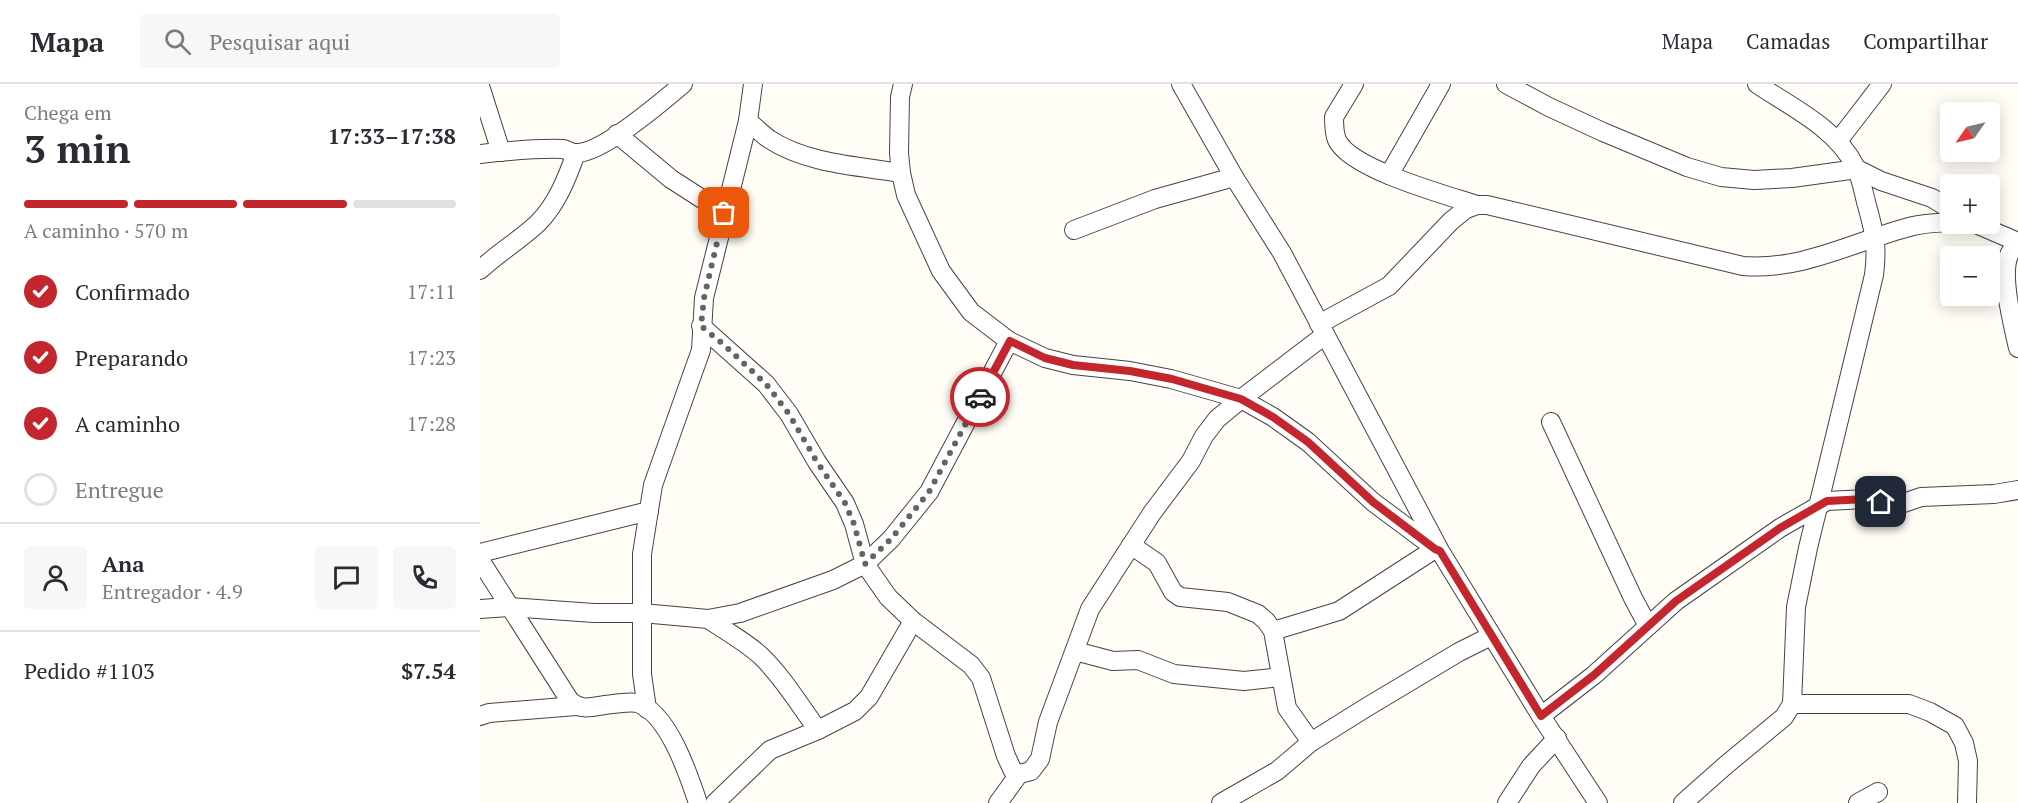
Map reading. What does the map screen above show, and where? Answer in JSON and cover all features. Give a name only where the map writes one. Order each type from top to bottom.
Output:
[{"type":"street","points":[[480,154],[532,149],[566,150],[576,153],[593,148],[624,132],[683,84]]},
{"type":"street","points":[[647,709],[642,674],[642,554],[653,485],[701,350],[704,298],[748,121],[753,84]]},
{"type":"street","points":[[903,84],[900,96],[901,173],[906,195],[941,271],[971,312],[1010,341],[1045,358],[1073,365],[1130,371],[1172,379],[1241,399],[1273,417],[1308,442],[1373,502],[1438,550]]},
{"type":"street","points":[[1181,84],[1234,177],[1282,253],[1438,550],[1598,803]]},
{"type":"street","points":[[1354,84],[1334,117],[1338,142],[1353,156],[1389,175],[1477,205],[1743,266],[1766,268],[1804,260],[1916,225],[1940,223]]},
{"type":"street","points":[[1389,175],[1441,84]]},
{"type":"street","points":[[1506,84],[1603,132],[1687,167],[1721,177],[1754,180],[1792,178],[1857,169],[1881,181],[1932,198],[1940,203]]},
{"type":"street","points":[[1683,803],[1784,717],[1792,704],[1797,607],[1816,508],[1874,275],[1877,250],[1876,236],[1857,169],[1838,141],[1757,84]]},
{"type":"street","points":[[1838,141],[1882,84]]},
{"type":"street","points":[[480,86],[501,152]]},
{"type":"street","points":[[748,121],[769,139],[814,158],[901,173]]},
{"type":"street","points":[[617,134],[671,179],[724,213]]},
{"type":"street","points":[[480,270],[538,223],[566,180],[576,153]]},
{"type":"street","points":[[1074,230],[1155,199],[1234,177]]},
{"type":"street","points":[[998,803],[1019,774],[1031,771],[1040,759],[1048,722],[1090,609],[1152,513],[1191,461],[1204,436],[1217,419],[1322,330],[1389,286],[1451,221],[1466,209],[1477,205]]},
{"type":"street","points":[[1998,234],[2018,243],[2009,254],[2006,283],[2009,310],[2018,348]]},
{"type":"street","points":[[701,326],[766,384],[789,414],[817,462],[845,503],[854,524],[865,564],[888,597],[913,621],[971,665],[981,678],[1006,756],[1013,771],[1019,774]]},
{"type":"street","points":[[480,609],[509,607],[594,613],[642,613],[708,619],[740,613],[833,579],[865,564],[891,539],[929,492],[1010,341]]},
{"type":"street","points":[[1551,422],[1648,626]]},
{"type":"street","points":[[1541,716],[1594,675],[1676,601],[1780,528],[1827,501],[1866,499],[1895,506],[1921,497],[1994,494],[2018,490]]},
{"type":"street","points":[[480,554],[649,511]]},
{"type":"street","points":[[1131,545],[1157,563],[1173,592],[1180,597],[1228,602],[1258,614],[1266,621],[1273,631],[1287,708],[1311,742]]},
{"type":"street","points":[[1273,631],[1339,611],[1438,550]]},
{"type":"street","points":[[480,560],[570,701],[580,708],[637,703],[647,709],[672,737],[699,799]]},
{"type":"street","points":[[708,619],[761,656],[818,730]]},
{"type":"street","points":[[715,803],[770,750],[818,730],[855,711],[869,697],[913,621]]},
{"type":"street","points":[[1221,803],[1277,771],[1311,742],[1460,652],[1491,636]]},
{"type":"street","points":[[1075,651],[1113,661],[1138,660],[1174,674],[1244,681],[1281,677]]},
{"type":"street","points":[[1792,704],[1909,704],[1930,712],[1955,726],[1964,743],[1968,761],[1967,803]]},
{"type":"street","points":[[480,716],[489,713],[576,706]]},
{"type":"street","points":[[1507,803],[1531,766],[1557,738]]},
{"type":"street","points":[[1858,803],[1878,792]]},
{"type":"way so far","points":[[724,213],[704,298],[701,326],[766,384],[789,414],[817,462],[845,503],[854,524],[865,564],[891,539],[929,492],[980,397]]},
{"type":"route","points":[[980,397],[1010,341],[1045,358],[1073,365],[1130,371],[1208,388],[1241,399],[1273,417],[1308,442],[1373,502],[1440,551],[1541,716],[1594,675],[1676,601],[1798,516],[1827,501],[1866,499],[1881,502]]}]
